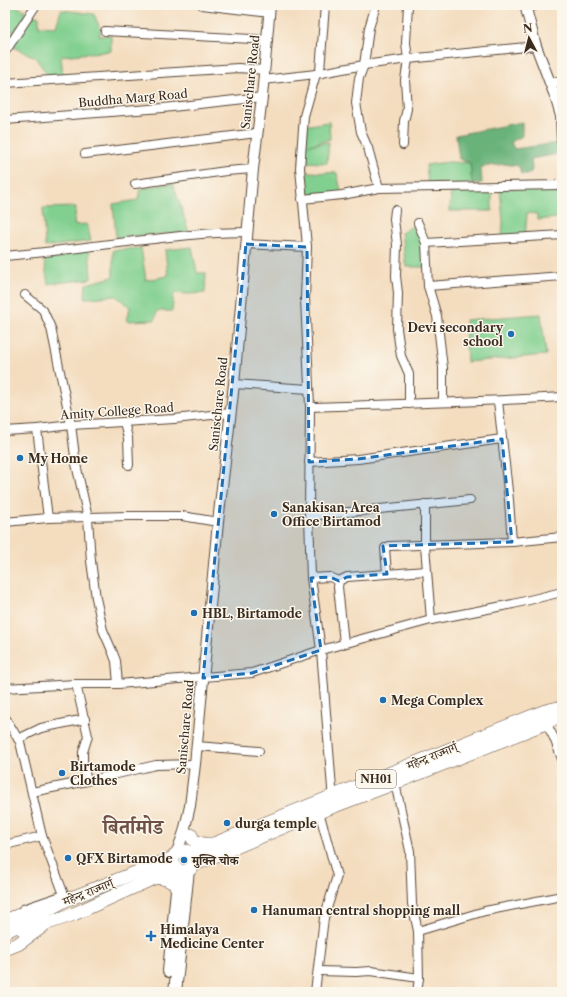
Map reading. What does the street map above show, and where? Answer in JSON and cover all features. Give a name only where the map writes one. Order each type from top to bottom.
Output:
[{"type":"highway","name":"महेन्द्र राज्मार्ग्","points":[[5,932],[62,900],[183,861],[333,802],[545,711],[562,707]]},
{"type":"highway","name":"महेन्द्र राज्मार्ग्","points":[[333,802],[395,783],[546,723],[562,714]]},
{"type":"highway","name":"महेन्द्र राज्मार्ग्","points":[[5,932],[48,923],[74,914],[155,877],[213,844],[318,808]]},
{"type":"highway","points":[[191,835],[192,839],[196,843],[213,844]]},
{"type":"highway","points":[[155,877],[168,879],[177,887]]},
{"type":"highway","points":[[5,921],[36,908],[62,900]]},
{"type":"highway","points":[[5,949],[18,944],[48,923]]},
{"type":"main road","points":[[167,992],[177,887],[183,861]]},
{"type":"main road","points":[[175,992],[183,861]]},
{"type":"street","points":[[5,52],[36,5]]},
{"type":"street","points":[[202,5],[270,9]]},
{"type":"street","points":[[325,5],[320,71],[316,74],[304,116],[300,168],[306,247],[306,298],[310,408],[309,516],[311,578],[321,650],[333,802]]},
{"type":"street","points":[[376,5],[369,28],[364,65],[359,78],[356,103],[361,132],[368,148],[379,188]]},
{"type":"street","points":[[403,144],[406,109],[405,80],[408,59],[406,42],[408,5]]},
{"type":"street","points":[[538,5],[526,7],[536,46],[561,116],[562,140]]},
{"type":"street","name":"Sanischare Road","points":[[183,861],[197,746],[202,678],[234,384],[253,169],[262,97],[270,9]]},
{"type":"street","points":[[105,31],[268,40]]},
{"type":"street","points":[[5,83],[238,68],[264,75],[316,74],[408,59],[536,46]]},
{"type":"street","points":[[550,83],[562,81]]},
{"type":"street","name":"Buddha Marg Road","points":[[5,120],[163,108],[262,97]]},
{"type":"street","points":[[85,154],[257,133]]},
{"type":"street","points":[[135,184],[226,171],[253,169]]},
{"type":"street","points":[[302,199],[342,195],[379,188],[562,186]]},
{"type":"street","points":[[395,210],[394,219],[397,245],[396,276],[398,293],[396,329],[401,356],[409,374],[409,404]]},
{"type":"street","points":[[418,223],[426,243],[428,286],[437,316],[442,368],[443,402]]},
{"type":"street","points":[[5,256],[43,253],[194,234],[248,232]]},
{"type":"street","points":[[426,243],[562,235]]},
{"type":"street","points":[[246,244],[306,247]]},
{"type":"street","points":[[428,286],[562,276]]},
{"type":"street","points":[[25,295],[43,310],[51,328],[71,425],[76,464],[88,518],[91,561],[98,606],[103,630],[114,653],[118,684]]},
{"type":"street","points":[[234,384],[309,388]]},
{"type":"street","points":[[310,408],[498,401],[562,396]]},
{"type":"street","points":[[498,401],[510,500],[512,542]]},
{"type":"street","name":"Amity College Road","points":[[5,430],[37,429],[230,413]]},
{"type":"street","points":[[124,422],[128,438],[129,465]]},
{"type":"street","points":[[37,429],[48,518]]},
{"type":"street","points":[[310,462],[358,459],[502,439]]},
{"type":"street","points":[[309,516],[470,500]]},
{"type":"street","points":[[425,504],[426,571],[431,620]]},
{"type":"street","points":[[5,522],[48,518],[182,516],[218,522]]},
{"type":"street","points":[[387,574],[385,548],[389,546],[512,542],[562,537]]},
{"type":"street","points":[[339,581],[347,577],[426,571]]},
{"type":"street","points":[[311,578],[330,577],[339,581]]},
{"type":"street","points":[[339,581],[338,588],[344,643]]},
{"type":"street","points":[[5,688],[76,684],[118,684],[252,674],[344,643],[431,620],[513,604],[562,592]]},
{"type":"street","points":[[76,684],[88,736],[83,752],[83,765],[86,781]]},
{"type":"street","points":[[5,717],[18,739],[42,836],[62,900],[5,915]]},
{"type":"street","points":[[18,739],[41,728],[85,719]]},
{"type":"street","points":[[546,723],[554,738],[562,759]]},
{"type":"street","points":[[197,746],[259,751]]},
{"type":"street","points":[[32,792],[156,765],[195,764]]},
{"type":"street","points":[[395,783],[410,851],[412,904],[418,931],[419,978],[417,992]]},
{"type":"street","name":"Sanischare Road","points":[[183,861],[191,835],[190,806]]},
{"type":"street","points":[[315,992],[324,918],[337,876],[318,808]]},
{"type":"street","points":[[5,845],[42,836]]},
{"type":"street","points":[[418,931],[485,911],[562,896]]},
{"type":"street","points":[[318,971],[371,971],[419,978]]},
{"type":"highlighted area","points":[[246,244],[307,247],[309,462],[358,459],[502,439],[512,542],[383,546],[387,574],[347,577],[339,581],[330,577],[311,578],[321,650],[252,673],[203,678]]},
{"type":"green space","points":[[5,5],[12,5],[25,10],[24,18],[28,13],[39,17],[39,26],[56,27],[61,10],[94,14],[101,31],[99,36],[111,35],[111,51],[61,56],[63,76],[48,76],[35,57],[6,44],[19,24],[5,39]]},
{"type":"green space","points":[[329,122],[330,139],[309,145],[329,142],[327,163],[300,162],[303,126]]},
{"type":"green space","points":[[522,122],[522,136],[511,142],[514,149],[558,143],[558,154],[531,159],[532,169],[530,174],[521,174],[519,166],[504,164],[481,167],[482,183],[472,184],[470,163],[459,159],[456,135]]},
{"type":"green space","points":[[449,162],[470,163],[472,184],[428,184],[426,165]]},
{"type":"green space","points":[[305,172],[337,173],[342,195],[302,199]]},
{"type":"green space","points":[[172,183],[189,232],[116,238],[113,204],[138,200],[140,189]]},
{"type":"green space","points":[[562,186],[562,207],[556,218],[537,220],[537,214],[527,213],[525,238],[502,239],[503,221],[500,189]]},
{"type":"green space","points":[[451,189],[492,189],[492,211],[450,211]]},
{"type":"green space","points":[[76,207],[74,225],[87,224],[91,241],[45,247],[43,208]]},
{"type":"green space","points":[[418,223],[425,244],[425,267],[406,267],[401,233]]},
{"type":"green space","points":[[89,247],[91,279],[48,284],[43,253]]},
{"type":"green space","points":[[192,247],[197,273],[206,273],[205,293],[174,293],[172,311],[157,311],[155,320],[127,321],[130,307],[116,296],[85,298],[86,284],[113,277],[113,250],[141,248],[146,280],[168,276],[165,250]]},
{"type":"green space","points":[[541,314],[546,355],[467,362],[465,320]]},
{"type":"place","name":"Devi secondary school","points":[[511,334]]},
{"type":"place","name":"My Home","points":[[20,458]]},
{"type":"place","name":"Sanakisan, Area Office Birtamod","points":[[274,514]]},
{"type":"place","name":"HBL, Birtamode","points":[[194,613]]},
{"type":"place","name":"Mega Complex","points":[[383,700]]},
{"type":"place","name":"Birtamode Clothes","points":[[62,773]]},
{"type":"place","name":"durga temple","points":[[227,823]]},
{"type":"place","name":"QFX Birtamode","points":[[68,858]]},
{"type":"place","name":"मुक्ति चोक","points":[[184,860]]},
{"type":"place","name":"Hanuman central shopping mall","points":[[254,910]]},
{"type":"place","name":"Himalaya Medicine Center","points":[[151,936]]},
{"type":"district","name":"बिर्तामोड","points":[[133,827]]}]
